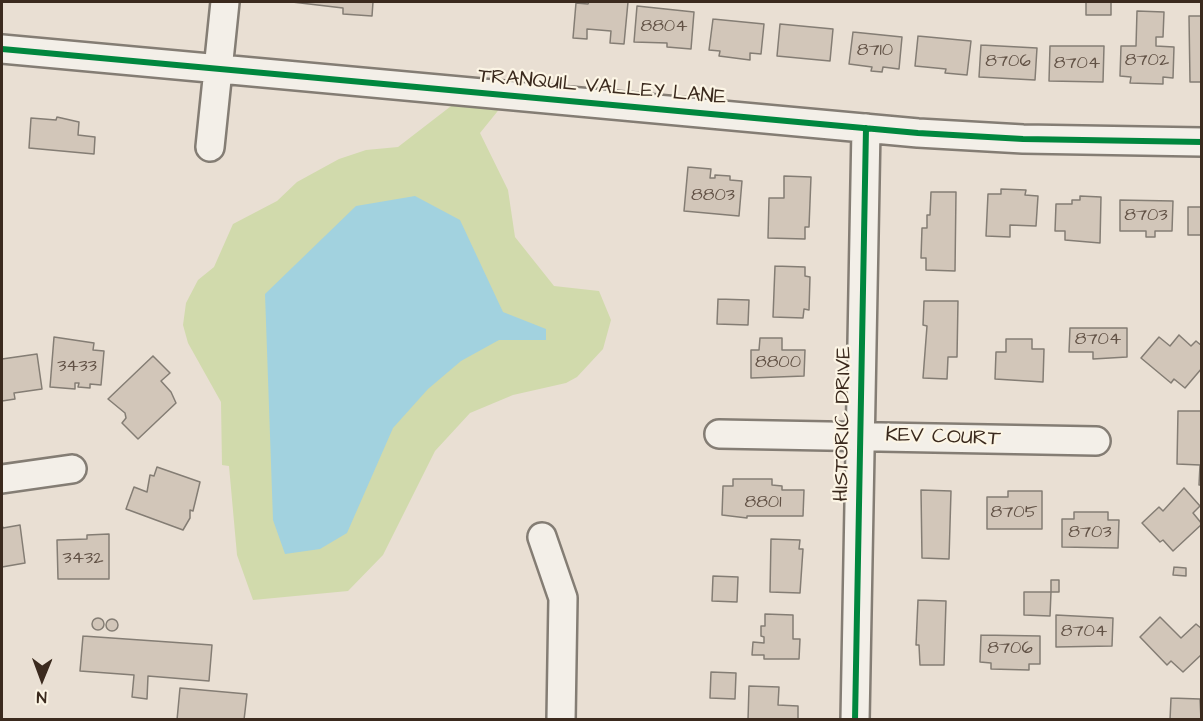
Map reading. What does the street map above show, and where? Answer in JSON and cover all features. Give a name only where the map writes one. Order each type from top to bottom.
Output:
[{"type":"street","points":[[210,147],[225,2]]},
{"type":"street","name":"TRANQUIL VALLEY LANE","points":[[2,49],[866,128],[1023,139],[1202,142]]},
{"type":"street","name":"HISTORIC DRIVE","points":[[855,720],[866,128]]},
{"type":"street","name":"KEV COURT","points":[[719,434],[1096,441]]},
{"type":"street","points":[[2,479],[72,469]]},
{"type":"street","points":[[542,537],[563,598],[561,720]]},
{"type":"green space","points":[[455,103],[501,107],[480,133],[508,190],[515,237],[554,286],[599,291],[611,320],[603,349],[577,377],[566,383],[513,395],[470,413],[435,451],[383,555],[348,591],[253,600],[237,555],[229,466],[222,465],[221,402],[188,343],[183,325],[186,303],[198,280],[214,267],[233,224],[277,201],[297,182],[339,159],[366,150],[398,147]]},
{"type":"water","points":[[415,196],[460,220],[503,312],[546,329],[546,340],[499,340],[461,361],[428,389],[393,428],[347,533],[320,549],[285,554],[273,520],[265,294],[356,206]]},
{"type":"building","points":[[292,2],[373,2],[372,16],[343,14],[343,8]]},
{"type":"building","points":[[589,2],[628,2],[624,44],[610,43],[611,31],[587,29],[587,39],[573,38],[576,3],[588,4]]},
{"type":"building","points":[[1086,2],[1111,2],[1111,15],[1086,15]]},
{"type":"building","points":[[637,6],[694,12],[691,49],[667,47],[667,43],[634,42]]},
{"type":"building","points":[[1137,11],[1164,12],[1163,37],[1156,37],[1156,46],[1174,47],[1173,78],[1163,77],[1163,84],[1130,83],[1131,77],[1120,76],[1121,46],[1136,46]]},
{"type":"building","points":[[1189,16],[1202,16],[1202,86],[1201,82],[1190,82]]},
{"type":"building","points":[[713,19],[764,24],[761,54],[750,53],[750,60],[719,56],[720,51],[709,50]]},
{"type":"building","points":[[780,24],[833,29],[830,61],[777,56]]},
{"type":"building","points":[[853,32],[902,37],[899,69],[883,67],[882,72],[871,71],[872,67],[849,64]]},
{"type":"building","points":[[918,36],[971,41],[967,75],[945,73],[946,69],[915,66]]},
{"type":"building","points":[[981,45],[1037,48],[1035,80],[979,77]]},
{"type":"building","points":[[1050,46],[1104,46],[1103,82],[1049,81]]},
{"type":"building","points":[[57,117],[79,122],[78,135],[95,137],[94,154],[29,148],[31,118],[56,120]]},
{"type":"building","points":[[688,167],[711,169],[710,178],[715,178],[715,175],[730,176],[730,180],[742,181],[739,216],[684,211]]},
{"type":"building","points":[[784,176],[811,177],[809,227],[805,227],[805,239],[768,238],[769,198],[784,198]]},
{"type":"building","points":[[1001,189],[1026,190],[1025,195],[1038,196],[1036,226],[1010,225],[1010,237],[986,236],[988,194],[1001,194]]},
{"type":"building","points":[[931,192],[956,192],[955,271],[926,270],[926,258],[921,258],[922,228],[927,228]]},
{"type":"building","points":[[1080,196],[1101,197],[1100,243],[1065,240],[1065,231],[1055,231],[1056,204],[1072,204],[1072,200],[1080,200]]},
{"type":"building","points":[[1120,200],[1173,201],[1172,231],[1155,231],[1155,237],[1146,237],[1146,231],[1120,231]]},
{"type":"building","points":[[1188,207],[1202,207],[1202,235],[1188,235]]},
{"type":"building","points":[[775,266],[805,267],[805,276],[810,277],[809,310],[804,309],[803,318],[773,317]]},
{"type":"building","points":[[718,299],[749,300],[748,325],[717,324]]},
{"type":"building","points":[[924,301],[958,301],[957,357],[948,357],[947,379],[923,378],[927,326],[923,325]]},
{"type":"building","points":[[1070,328],[1127,328],[1127,357],[1093,359],[1093,352],[1069,352]]},
{"type":"building","points":[[1179,335],[1191,346],[1196,341],[1202,346],[1202,368],[1185,388],[1174,379],[1171,383],[1141,358],[1159,337],[1170,346]]},
{"type":"building","points":[[54,337],[94,343],[93,350],[104,351],[101,385],[90,384],[90,388],[78,387],[79,383],[75,383],[75,389],[50,387]]},
{"type":"building","points":[[760,338],[782,338],[782,350],[805,350],[804,376],[751,378],[751,350],[759,350]]},
{"type":"building","points":[[1006,339],[1032,339],[1032,349],[1044,349],[1043,382],[995,379],[996,352],[1006,352]]},
{"type":"building","points":[[37,354],[42,389],[14,393],[15,399],[2,401],[2,359]]},
{"type":"building","points":[[153,356],[170,373],[161,381],[171,392],[176,403],[138,439],[122,423],[126,418],[125,413],[108,399]]},
{"type":"building","points":[[1178,411],[1202,411],[1202,485],[1199,485],[1200,465],[1177,464]]},
{"type":"building","points":[[157,467],[200,482],[193,511],[190,510],[190,518],[183,530],[126,509],[134,487],[147,492],[150,475],[154,476]]},
{"type":"building","points":[[733,479],[772,479],[772,485],[782,486],[782,490],[804,490],[803,516],[747,516],[747,518],[722,515],[723,486],[733,486]]},
{"type":"building","points":[[1184,488],[1200,506],[1193,513],[1202,524],[1173,551],[1163,540],[1160,542],[1142,523],[1159,507],[1163,511]]},
{"type":"building","points":[[921,490],[951,491],[949,559],[922,558]]},
{"type":"building","points":[[1008,491],[1042,491],[1042,529],[987,529],[987,497],[1008,497]]},
{"type":"building","points":[[1074,512],[1108,512],[1108,520],[1119,520],[1118,548],[1062,547],[1062,519],[1074,519]]},
{"type":"building","points":[[2,525],[3,528],[20,525],[25,563],[2,567]]},
{"type":"building","points":[[109,534],[109,579],[58,579],[57,540],[87,539],[87,535]]},
{"type":"building","points":[[771,539],[800,540],[799,549],[803,549],[800,593],[770,592]]},
{"type":"building","points":[[1174,567],[1186,568],[1186,576],[1173,575]]},
{"type":"building","points":[[713,576],[738,577],[737,602],[712,601]]},
{"type":"building","points":[[1051,580],[1059,580],[1059,592],[1051,592]]},
{"type":"building","points":[[1024,592],[1051,592],[1050,616],[1024,615]]},
{"type":"building","points":[[918,600],[946,601],[944,665],[920,665],[919,645],[916,645]]},
{"type":"building","points":[[765,614],[793,615],[793,639],[800,639],[799,659],[764,659],[764,655],[752,655],[753,642],[764,643],[761,626],[765,626]]},
{"type":"building","points":[[1056,615],[1113,618],[1112,646],[1056,647]]},
{"type":"building","points":[[1160,617],[1181,638],[1196,624],[1202,629],[1202,654],[1183,672],[1171,661],[1167,665],[1140,637]]},
{"type":"building","points":[[98,618],[104,624],[98,630],[92,624]]},
{"type":"building","points":[[112,619],[118,625],[112,631],[106,625]]},
{"type":"building","points":[[981,635],[1040,636],[1040,664],[1029,664],[1029,670],[991,669],[991,663],[980,662]]},
{"type":"building","points":[[83,636],[212,645],[209,681],[148,676],[147,699],[132,697],[134,675],[80,671]]},
{"type":"building","points":[[711,672],[736,673],[735,699],[710,698]]},
{"type":"building","points":[[749,686],[779,687],[778,705],[798,706],[798,720],[748,720]]},
{"type":"building","points":[[180,688],[247,694],[244,720],[177,720]]},
{"type":"building","points":[[1171,698],[1200,699],[1201,720],[1170,720]]},
{"type":"cycle path","points":[[2,49],[918,133],[1023,139],[1202,142]]},
{"type":"cycle path","points":[[855,720],[866,128]]}]
